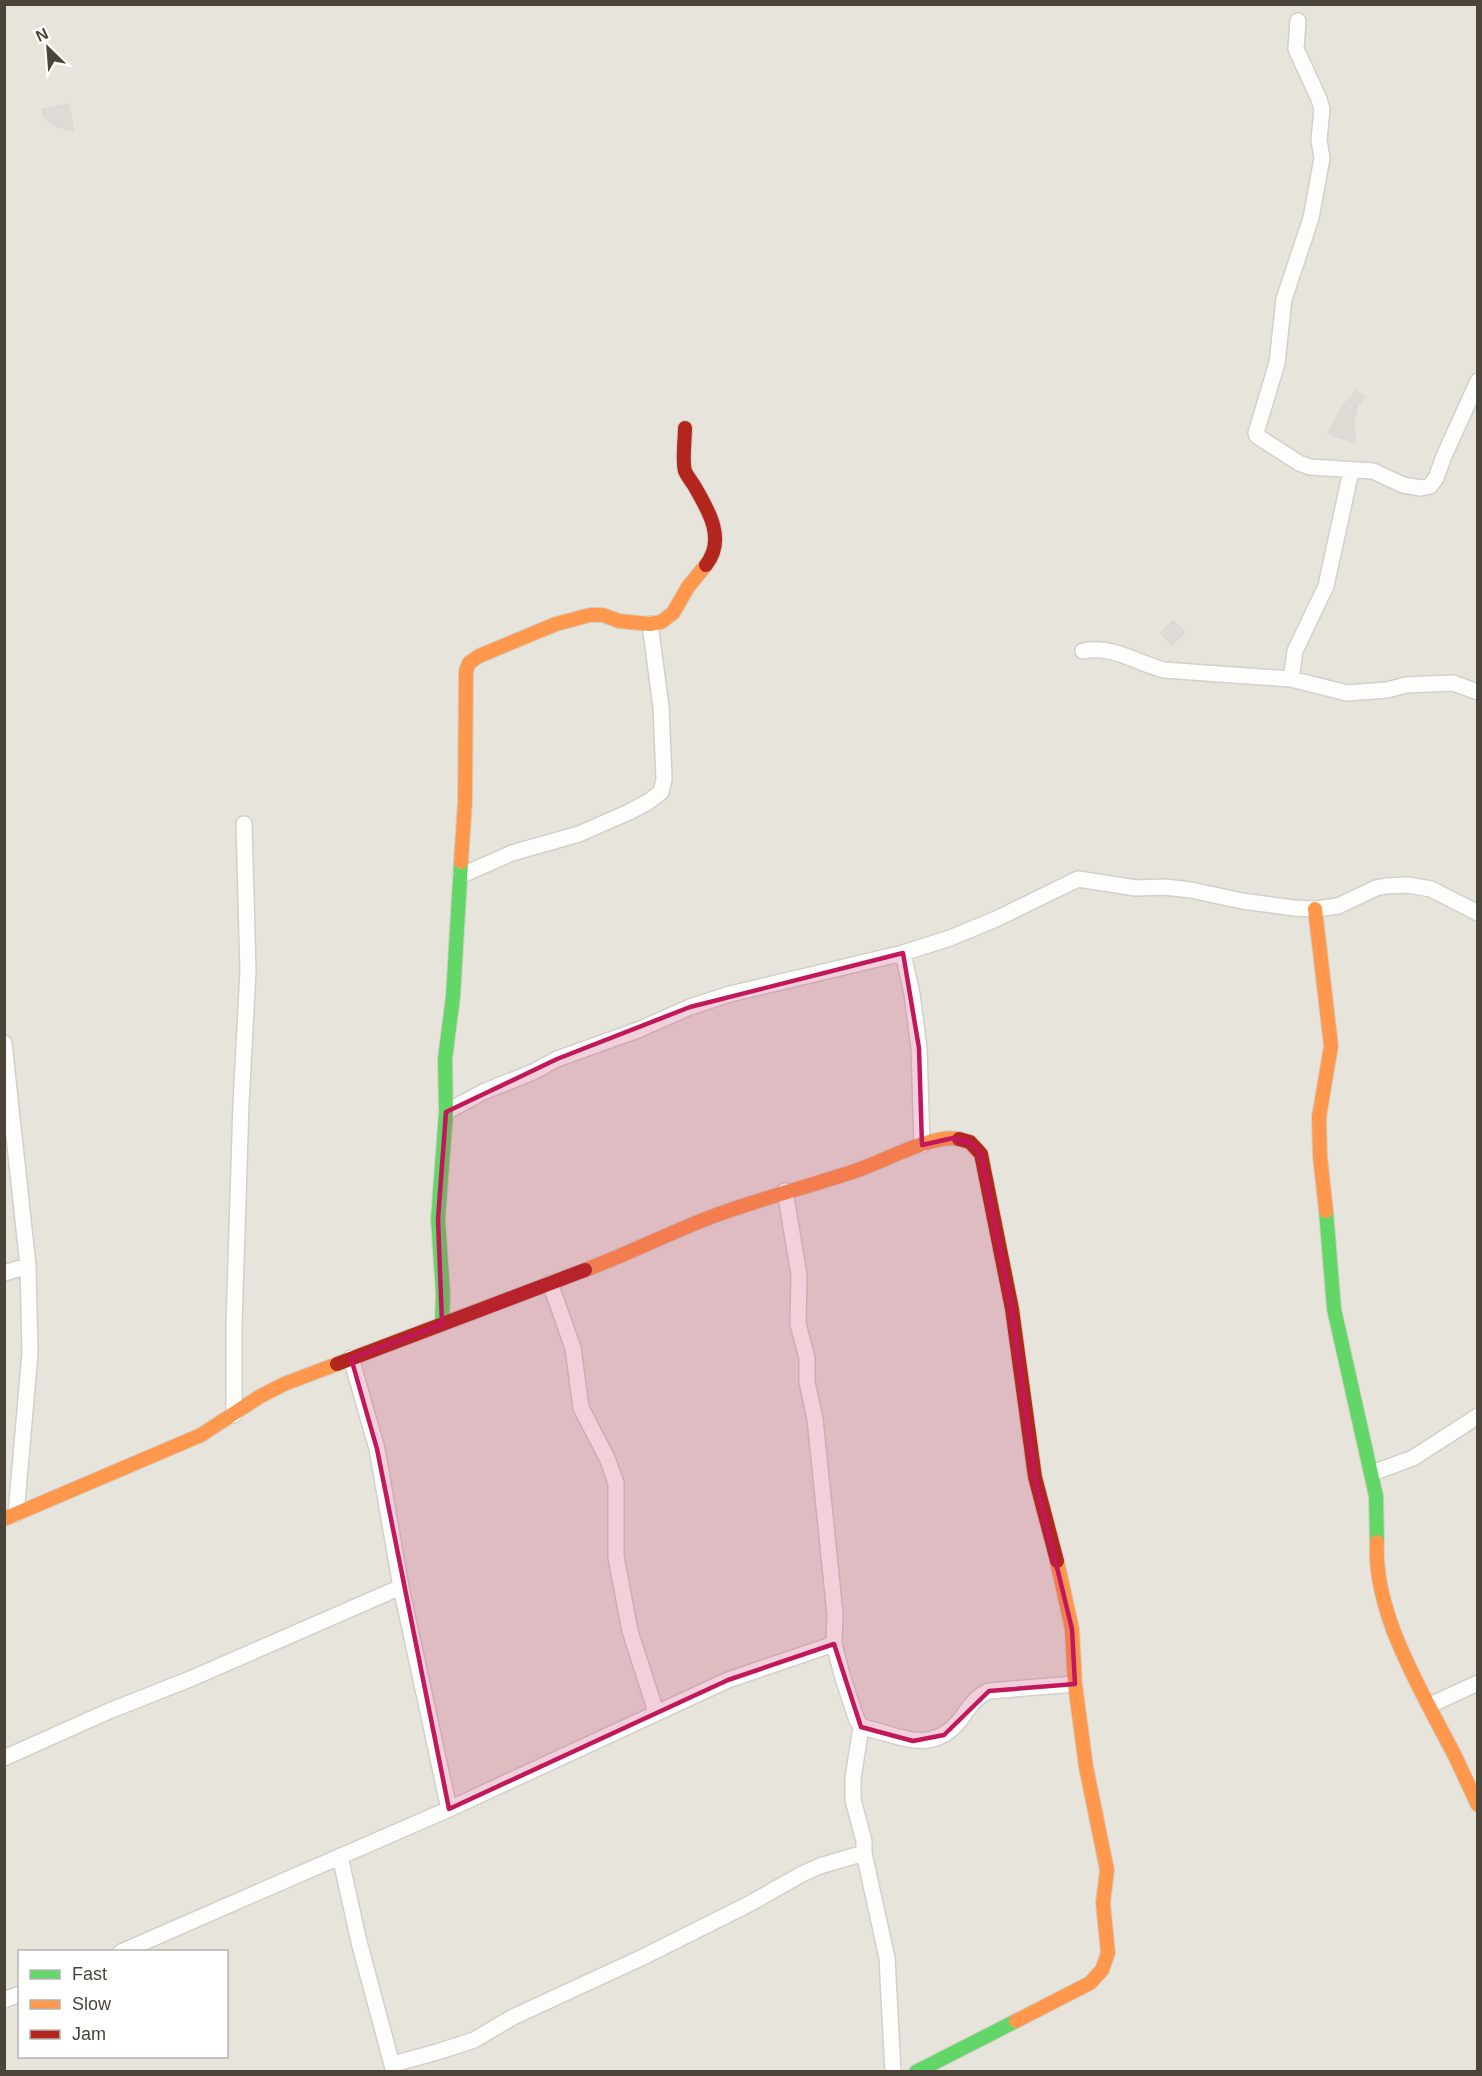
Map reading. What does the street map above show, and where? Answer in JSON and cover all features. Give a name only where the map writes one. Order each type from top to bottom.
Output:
[{"type":"street","points":[[1298,21],[1296,49],[1322,109],[1319,140],[1322,158],[1311,218],[1284,299],[1278,363],[1256,433],[1260,439],[1299,464],[1351,471],[1373,471],[1403,485],[1421,488],[1430,486],[1436,478],[1478,381]]},
{"type":"street","points":[[442,1324],[442,1270],[438,1219],[446,1112],[445,1059],[453,997],[465,802],[466,671],[469,663],[479,656],[556,624],[590,615],[603,615],[619,621],[650,624],[661,622],[673,613],[688,587],[711,559],[716,544],[715,528],[706,505],[685,470],[685,428]]},
{"type":"street","points":[[1291,679],[1295,651],[1326,586],[1351,471]]},
{"type":"street","points":[[460,876],[512,853],[579,834],[629,813],[661,792],[664,779],[661,707],[650,624]]},
{"type":"street","points":[[1083,651],[1097,648],[1110,649],[1143,664],[1164,670],[1291,679],[1347,693],[1387,690],[1406,685],[1453,683],[1478,692]]},
{"type":"street","points":[[234,1415],[234,1314],[248,971],[244,824]]},
{"type":"street","points":[[446,1112],[483,1092],[533,1072],[557,1059],[638,1030],[690,1007],[730,994],[903,953],[950,938],[996,919],[1078,879],[1136,888],[1164,887],[1191,890],[1294,909],[1338,906],[1376,888],[1408,885],[1431,889],[1478,913]]},
{"type":"street","points":[[1315,909],[1332,1046],[1319,1117],[1334,1309],[1376,1496],[1378,1528],[1376,1561],[1388,1613],[1408,1667],[1430,1705],[1478,1805]]},
{"type":"street","points":[[903,953],[912,994],[919,1048],[922,1145]]},
{"type":"street","points":[[4,1043],[28,1266],[30,1353],[10,1517]]},
{"type":"street","points":[[10,1517],[201,1435],[259,1397],[284,1384],[785,1191],[857,1171],[922,1145],[953,1138],[970,1142],[981,1154],[1012,1309],[1035,1477],[1051,1533],[1072,1629],[1075,1684],[1086,1767],[1107,1870],[1103,1904],[1108,1953],[1102,1970],[1090,1983],[916,2072]]},
{"type":"street","points":[[785,1191],[799,1275],[798,1324],[807,1358],[807,1382],[815,1419],[835,1614],[834,1644],[851,1703],[861,1728],[853,1778],[853,1800],[864,1841],[864,1853],[887,1958],[893,2072]]},
{"type":"street","points":[[4,1274],[28,1266]]},
{"type":"street","points":[[550,1283],[573,1348],[581,1408],[607,1458],[616,1483],[616,1557],[630,1631],[656,1712]]},
{"type":"street","points":[[351,1358],[377,1449],[401,1587],[449,1809]]},
{"type":"street","points":[[1372,1473],[1413,1458],[1478,1416]]},
{"type":"street","points":[[4,1758],[401,1587]]},
{"type":"street","points":[[126,1950],[449,1809],[728,1680],[834,1644]]},
{"type":"street","points":[[1430,1705],[1478,1683]]},
{"type":"street","points":[[861,1728],[913,1741],[927,1742],[944,1735],[958,1723],[980,1696],[989,1691],[1075,1684]]},
{"type":"street","points":[[340,1856],[359,1942],[393,2068],[474,2040],[513,2017],[654,1952],[749,1904],[802,1874],[820,1866],[864,1853]]},
{"type":"highlighted area","points":[[903,953],[919,1048],[922,1145],[953,1138],[970,1142],[981,1154],[1012,1309],[1035,1477],[1072,1629],[1075,1684],[989,1691],[944,1735],[913,1741],[861,1727],[834,1644],[728,1680],[449,1809],[377,1449],[351,1358],[442,1324],[438,1219],[446,1112],[557,1059],[690,1007]]},
{"type":"shaded area","points":[[5,5],[1477,5],[1477,2071],[5,2072]]},
{"type":"building","points":[[68,104],[74,131],[55,126],[44,117],[42,109]]},
{"type":"building","points":[[1356,391],[1365,397],[1357,406],[1354,421],[1355,443],[1328,433],[1343,406]]},
{"type":"building","points":[[1173,621],[1185,632],[1172,645],[1161,633]]},
{"type":"traffic: fast","points":[[442,1324],[443,1294],[438,1219],[446,1112],[445,1059],[453,997],[461,862]]},
{"type":"traffic: fast","points":[[1326,1211],[1334,1309],[1376,1496],[1377,1542]]},
{"type":"traffic: fast","points":[[916,2072],[1016,2021]]},
{"type":"traffic: slow","points":[[461,862],[465,802],[466,671],[469,663],[479,656],[556,624],[590,615],[603,615],[619,621],[650,624],[661,622],[673,613],[688,587],[706,565]]},
{"type":"traffic: slow","points":[[1315,909],[1331,1046],[1319,1117],[1320,1156],[1326,1211]]},
{"type":"traffic: slow","points":[[585,1270],[729,1211],[855,1171],[922,1144],[948,1138],[959,1139]]},
{"type":"traffic: slow","points":[[4,1519],[201,1435],[259,1397],[284,1384],[337,1364]]},
{"type":"traffic: slow","points":[[1377,1542],[1382,1593],[1389,1618],[1410,1669],[1478,1805]]},
{"type":"traffic: slow","points":[[1016,2021],[1090,1983],[1102,1970],[1108,1953],[1103,1903],[1107,1870],[1086,1767],[1075,1684],[1072,1629],[1057,1561]]},
{"type":"traffic: jam","points":[[685,428],[685,471],[710,516],[715,536],[715,546],[706,565]]},
{"type":"traffic: jam","points":[[959,1139],[970,1142],[981,1154],[1012,1309],[1035,1477],[1057,1561]]},
{"type":"traffic: jam","points":[[337,1364],[585,1270]]}]
